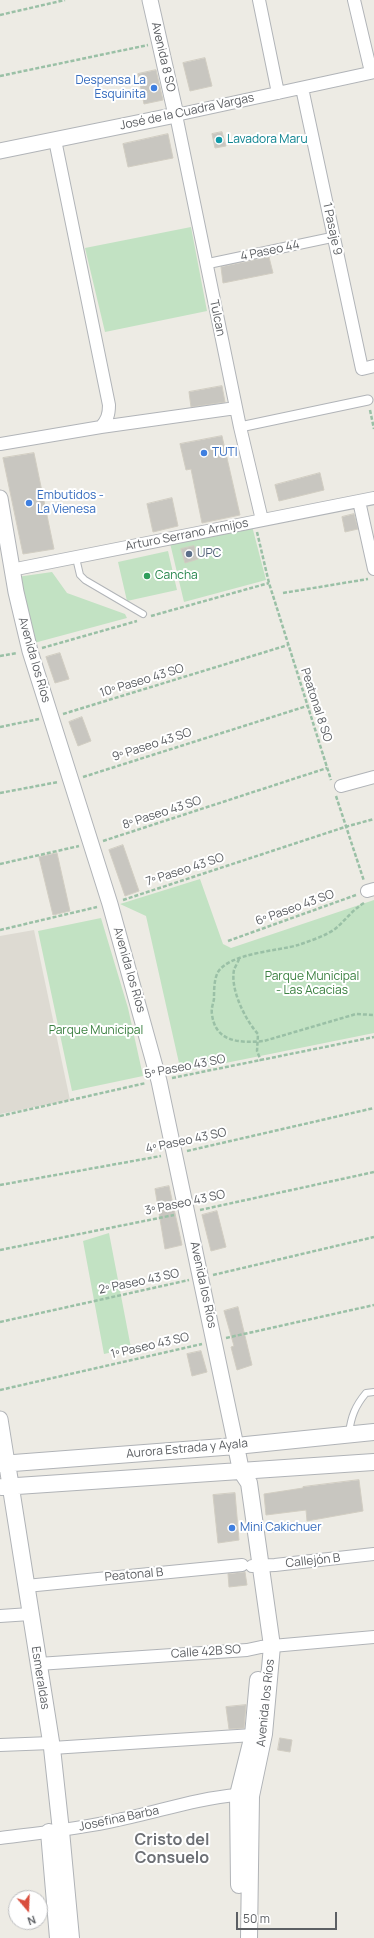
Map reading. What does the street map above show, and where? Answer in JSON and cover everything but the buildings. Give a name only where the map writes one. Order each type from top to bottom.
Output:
[{"type":"main road","name":"Aurora Estrada y Ayala","points":[[3,1464],[236,1446],[374,1432]]},
{"type":"main road","name":"Avenida los Ríos","points":[[236,1446],[241,1471],[238,1484],[266,1646],[264,1734],[251,1796],[249,1938]]},
{"type":"main road","name":"Aurora Estrada y Ayala","points":[[5,1487],[374,1462]]},
{"type":"main road","name":"Esmeraldas","points":[[3,1464],[5,1487],[26,1586],[51,1746],[58,1938]]},
{"type":"main road","name":"Avenida los Ríos","points":[[239,1938],[238,1795],[253,1735],[266,1646]]},
{"type":"main road","name":"Esmeraldas","points":[[55,1832],[70,1938]]},
{"type":"street","name":"Avenida 8 SO","points":[[150,0],[176,115]]},
{"type":"street","points":[[259,0],[278,93]]},
{"type":"street","points":[[354,0],[373,72]]},
{"type":"street","name":"José de la Cuadra Vargas","points":[[0,151],[176,115],[373,72]]},
{"type":"street","name":"1 Pasaje 9","points":[[302,88],[362,369],[374,366]]},
{"type":"street","name":"Tulcan","points":[[176,115],[258,521]]},
{"type":"street","points":[[55,140],[109,406],[107,420],[101,427]]},
{"type":"street","name":"4 Paseo 44","points":[[206,264],[334,237]]},
{"type":"street","points":[[240,427],[368,400]]},
{"type":"street","points":[[0,444],[101,427],[236,408]]},
{"type":"street","name":"Avenida los Ríos","points":[[0,498],[6,572],[110,904],[159,1080],[186,1214],[202,1276],[236,1446]]},
{"type":"street","name":"Arturo Serrano Armijos","points":[[6,572],[374,498]]},
{"type":"street","points":[[359,501],[374,569]]},
{"type":"street","points":[[336,786],[374,778]]},
{"type":"street","name":"Esmeraldas","points":[[0,1419],[3,1464]]},
{"type":"street","name":"Callejón B","points":[[252,1566],[374,1554]]},
{"type":"street","name":"Peatonal B","points":[[26,1586],[252,1566]]},
{"type":"street","points":[[0,1616],[30,1614]]},
{"type":"street","name":"Calle 42B SO","points":[[38,1664],[247,1650],[266,1646],[374,1637]]},
{"type":"street","points":[[0,1745],[51,1746],[253,1735]]},
{"type":"street","name":"Josefina Barba","points":[[0,1838],[55,1832],[118,1820],[214,1797],[238,1795]]},
{"type":"lane","points":[[76,558],[80,575],[85,580],[144,614]]},
{"type":"lane","points":[[349,1435],[351,1417],[356,1408],[366,1393],[374,1392]]},
{"type":"path","points":[[0,15],[65,0]]},
{"type":"path","points":[[0,76],[160,43]]},
{"type":"path","name":"Peatonal 8 SO","points":[[258,521],[269,583],[327,768],[336,786],[345,827],[370,894]]},
{"type":"path","points":[[283,594],[374,578]]},
{"type":"path","name":"10º Paseo 43 SO","points":[[0,727],[74,712],[288,645]]},
{"type":"path","name":"9º Paseo 43 SO","points":[[0,793],[72,780],[307,706]]},
{"type":"path","name":"8º Paseo 43 SO","points":[[0,864],[110,839],[327,768]]},
{"type":"path","name":"7º Paseo 43 SO","points":[[0,930],[110,904],[345,827],[374,819]]},
{"type":"path","points":[[370,894],[333,930],[298,945],[240,958],[225,965],[218,973],[211,1012],[218,1030],[224,1037],[233,1041],[258,1042],[356,1014],[374,1015]]},
{"type":"path","name":"6º Paseo 43 SO","points":[[228,941],[370,894]]},
{"type":"path","points":[[240,958],[234,971],[234,980],[247,1021],[258,1034],[258,1051],[261,1060]]},
{"type":"path","name":"5º Paseo 43 SO","points":[[0,1116],[159,1080],[374,1037]]},
{"type":"path","name":"4º Paseo 43 SO","points":[[0,1186],[175,1154],[374,1108]]},
{"type":"path","name":"3º Paseo 43 SO","points":[[0,1250],[186,1214],[374,1172]]},
{"type":"path","name":"2º Paseo 43 SO","points":[[0,1322],[374,1237]]},
{"type":"path","name":"1º Paseo 43 SO","points":[[0,1390],[215,1342],[374,1304]]},
{"type":"shaded area","points":[[34,930],[70,1100],[0,1114],[0,936]]},
{"type":"green space","points":[[191,227],[207,311],[105,332],[85,248]]},
{"type":"green space","points":[[252,526],[266,580],[184,602],[170,543]]},
{"type":"green space","name":"Cancha","points":[[168,551],[177,590],[127,601],[118,562]]},
{"type":"green space","points":[[52,572],[67,593],[125,614],[127,618],[34,643],[17,577]]},
{"type":"green space","name":"Parque Municipal - Las Acacias","points":[[200,879],[223,944],[231,948],[374,900],[374,1033],[181,1072],[146,916],[120,904]]},
{"type":"green space","name":"Parque Municipal","points":[[101,918],[128,1008],[143,1076],[72,1091],[38,931]]},
{"type":"green space","points":[[109,1233],[131,1348],[104,1354],[83,1241]]},
{"type":"place","name":"Despensa La Esquinita","points":[[154,88]]},
{"type":"place","name":"Lavadora Maru","points":[[219,140]]},
{"type":"place","name":"TUTI","points":[[204,453]]},
{"type":"place","name":"Embutidos - La Vienesa","points":[[29,503]]},
{"type":"place","name":"UPC","points":[[189,554]]},
{"type":"place","name":"Cancha","points":[[147,576]]},
{"type":"place","name":"Mini Cakichuer","points":[[232,1528]]},
{"type":"district","name":"Cristo del Consuelo","points":[[172,1850]]}]
